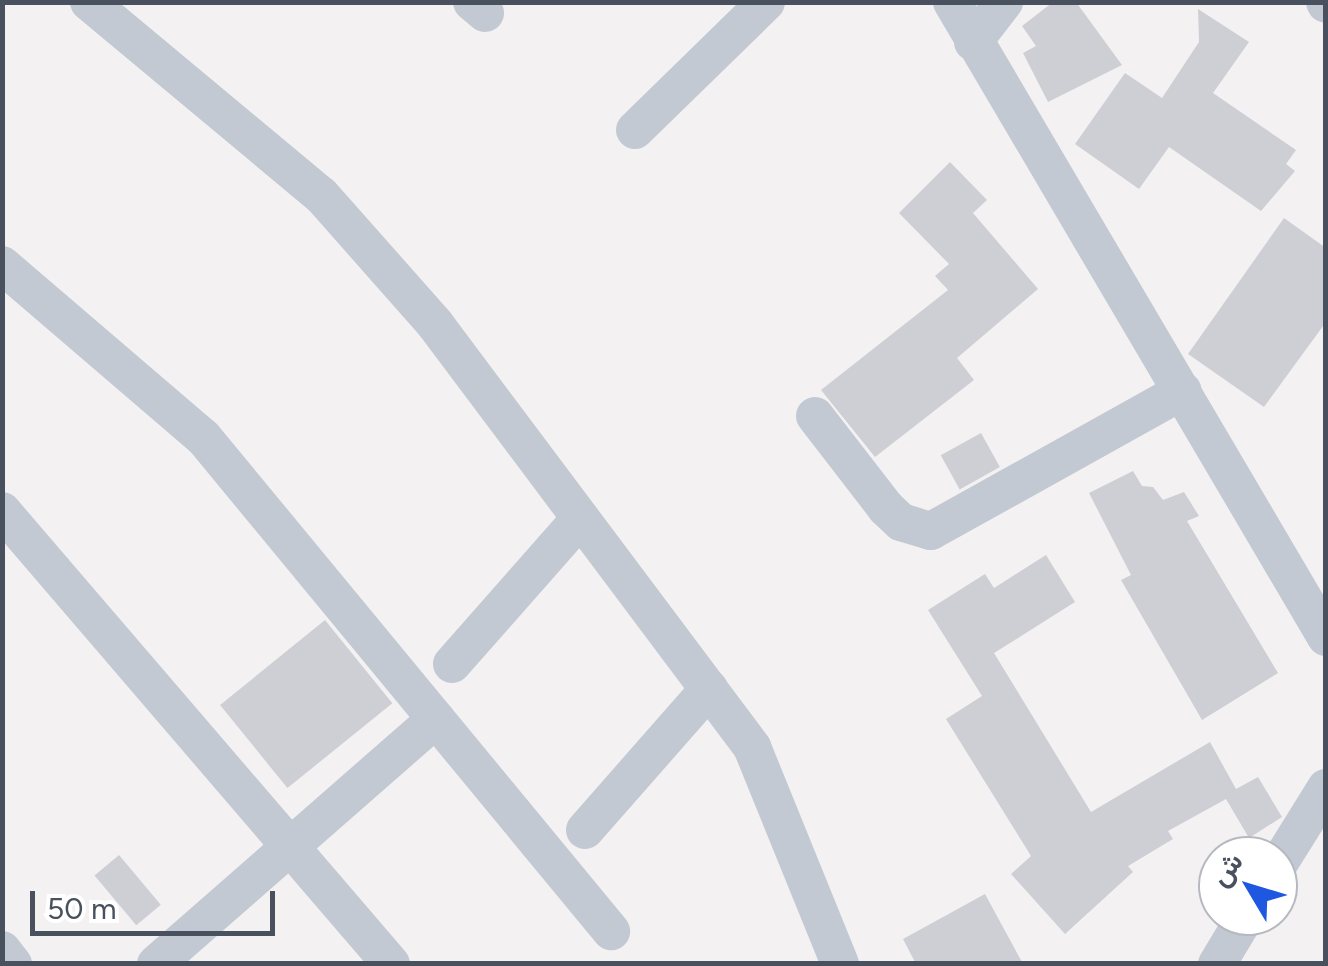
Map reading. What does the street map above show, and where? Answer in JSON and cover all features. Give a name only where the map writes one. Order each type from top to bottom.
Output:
[{"type":"street","points":[[89,2],[320,195],[436,324],[752,748],[840,964]]},
{"type":"street","points":[[635,130],[766,2]]},
{"type":"street","points":[[952,2],[1326,637]]},
{"type":"street","points":[[973,42],[1004,2]]},
{"type":"street","points":[[2,265],[203,437],[612,932]]},
{"type":"street","points":[[815,416],[886,508],[901,522],[932,531],[942,529],[1184,391]]},
{"type":"street","points":[[2,511],[391,964]]},
{"type":"street","points":[[452,664],[580,519]]},
{"type":"street","points":[[585,830],[709,689]]},
{"type":"street","points":[[156,964],[436,719]]},
{"type":"street","points":[[1296,836],[1326,788]]},
{"type":"street","points":[[1217,964],[1234,936]]},
{"type":"street","points":[[2,950],[13,964]]},
{"type":"building","points":[[1053,2],[1076,2],[1122,65],[1048,102],[1023,53],[1036,46],[1022,26]]},
{"type":"building","points":[[1198,9],[1249,42],[1213,93],[1296,150],[1286,164],[1295,171],[1261,211],[1169,147],[1139,189],[1075,144],[1125,73],[1162,98],[1199,42]]},
{"type":"building","points":[[950,162],[987,200],[973,213],[1038,289],[957,358],[974,380],[875,457],[821,390],[948,290],[935,276],[949,264],[899,213]]},
{"type":"building","points":[[1284,218],[1326,248],[1326,322],[1264,407],[1188,354]]},
{"type":"building","points":[[981,433],[1000,467],[960,489],[941,455]]},
{"type":"building","points":[[1133,471],[1142,486],[1153,487],[1163,500],[1184,492],[1199,516],[1187,521],[1278,673],[1202,720],[1121,580],[1131,575],[1089,493]]},
{"type":"building","points":[[1046,555],[1075,602],[994,653],[1091,812],[1210,742],[1236,789],[1258,777],[1282,817],[1248,836],[1226,799],[1168,831],[1173,839],[1128,866],[1133,872],[1065,934],[1011,874],[1031,856],[946,719],[982,696],[928,610],[985,574],[994,588]]},
{"type":"building","points":[[325,620],[392,703],[287,788],[220,705]]},
{"type":"building","points":[[119,855],[161,905],[136,925],[94,876]]},
{"type":"building","points":[[985,894],[1023,964],[916,964],[903,939]]}]
